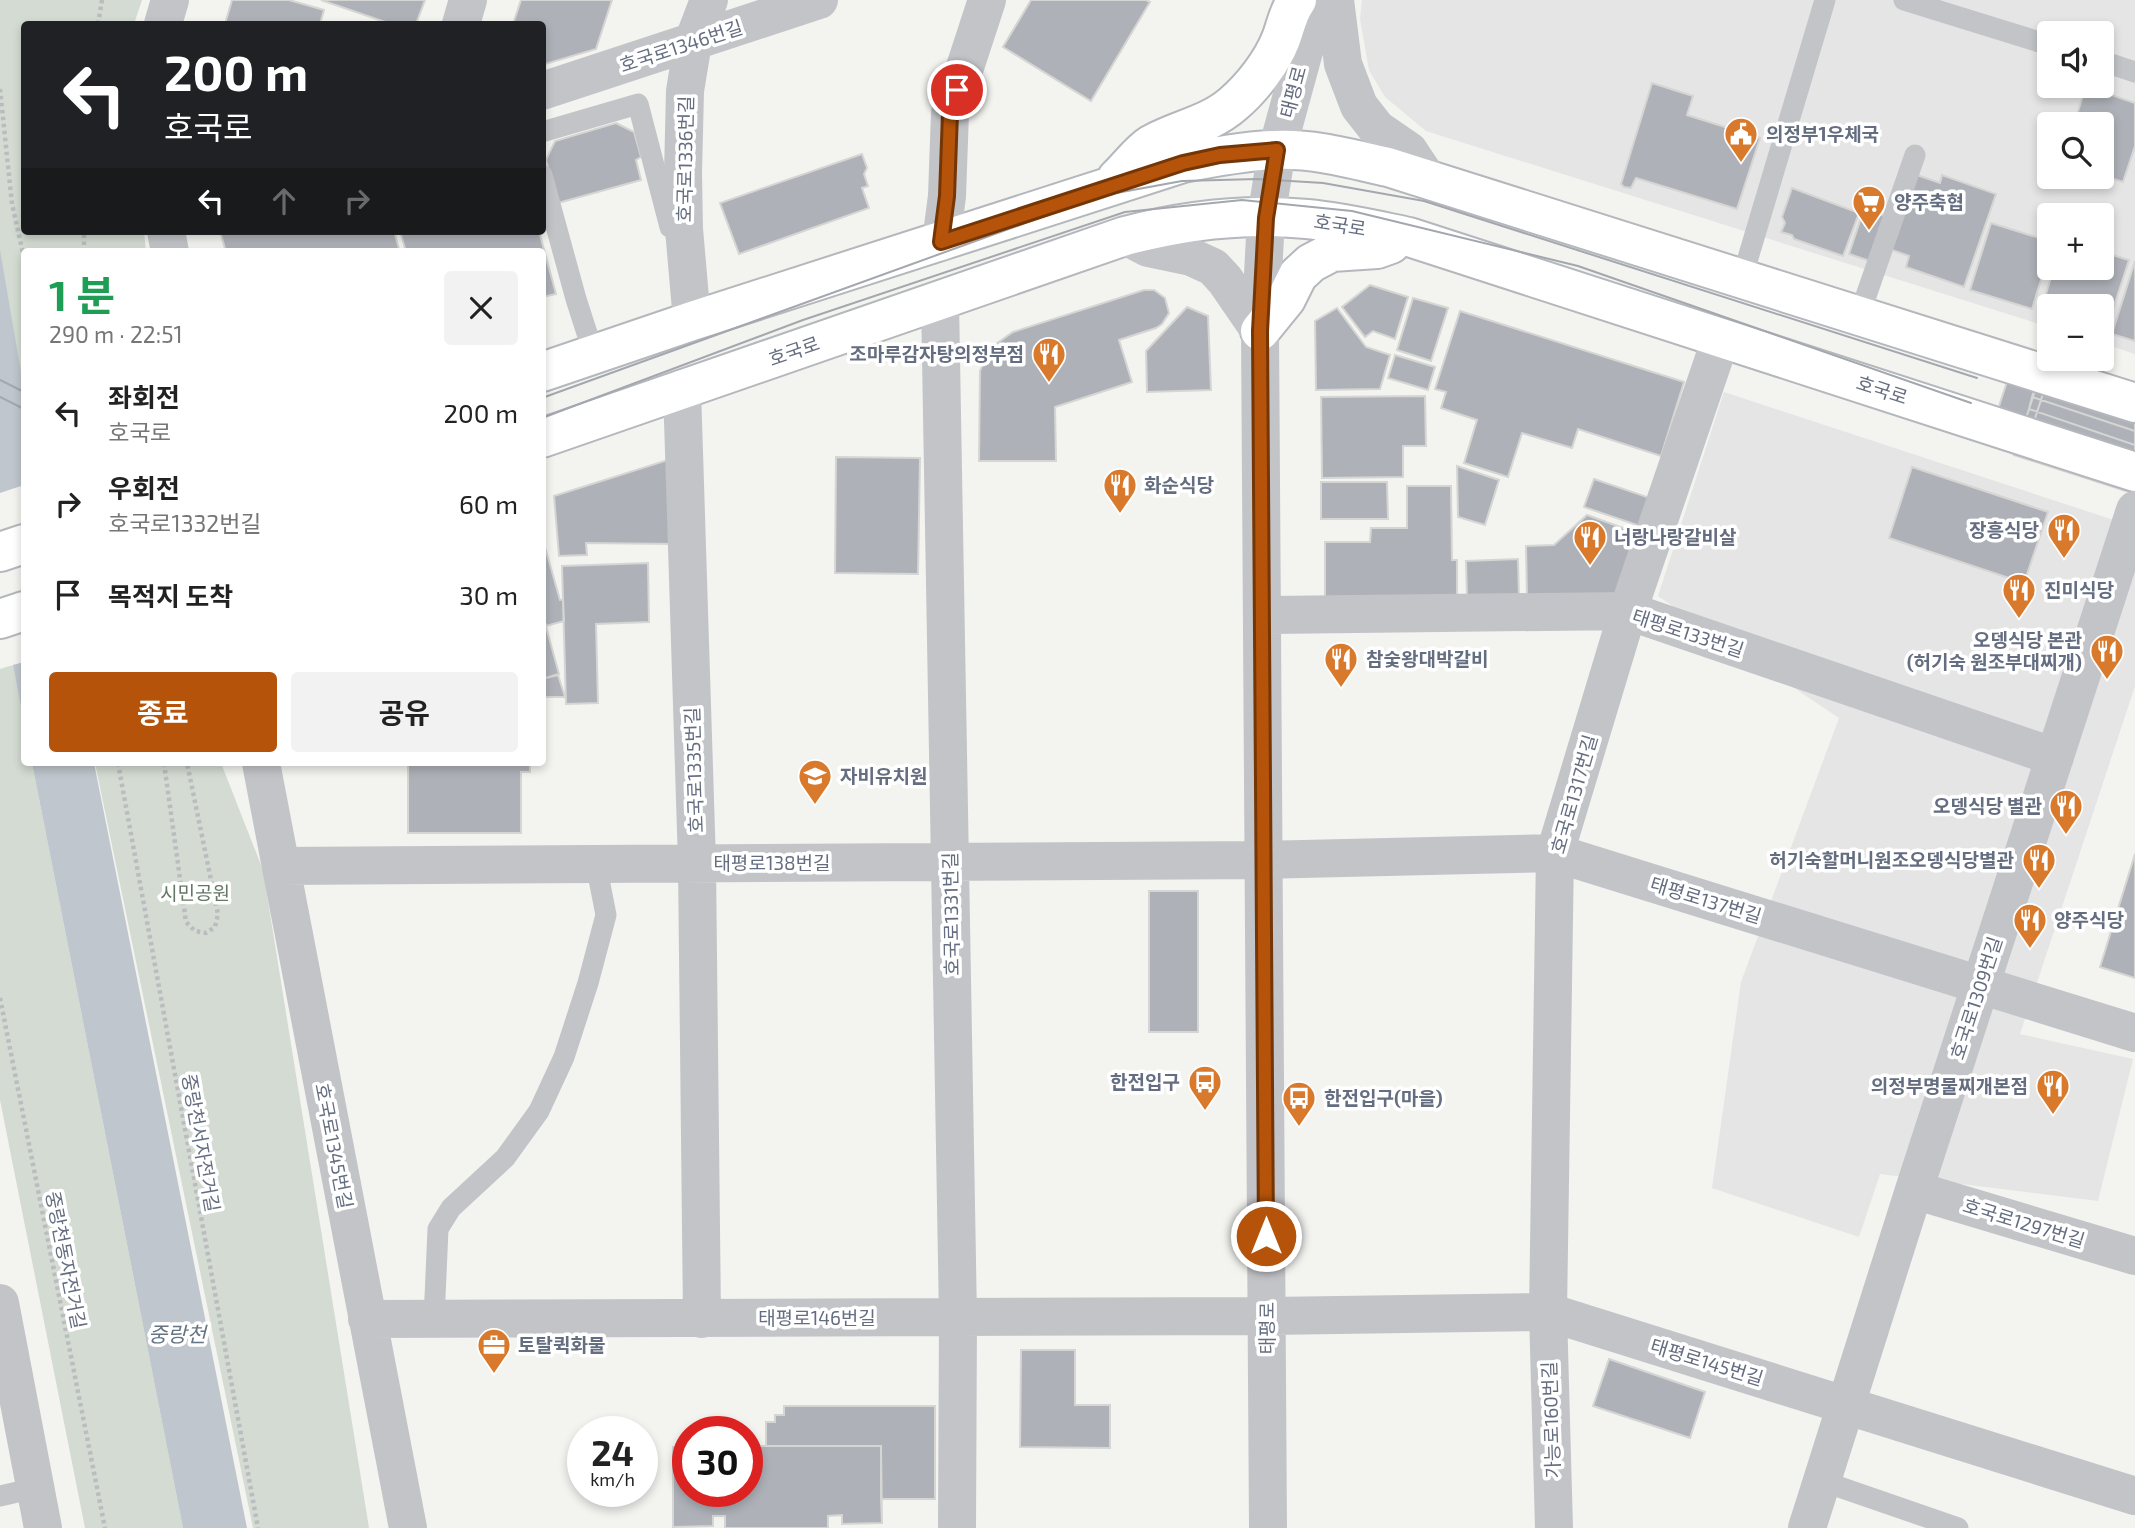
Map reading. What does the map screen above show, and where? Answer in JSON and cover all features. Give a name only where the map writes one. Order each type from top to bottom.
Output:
[{"type":"street","points":[[164,21],[170,0]]},
{"type":"street","points":[[462,21],[468,0]]},
{"type":"street","name":"호국로1336번길","points":[[692,321],[682,173],[685,91],[693,42],[709,0]]},
{"type":"street","name":"호국로1346번길","points":[[546,90],[819,0]]},
{"type":"street","points":[[941,242],[947,196],[950,113],[987,0]]},
{"type":"street","points":[[1110,186],[1150,145],[1208,122],[1233,105],[1251,86],[1266,64],[1280,41],[1291,8],[1297,0]]},
{"type":"street","name":"태평로","points":[[1268,1528],[1260,331],[1266,218],[1277,150],[1318,0]]},
{"type":"street","points":[[1335,0],[1343,64],[1359,106],[1377,129],[1409,151],[1427,178]]},
{"type":"street","points":[[546,371],[1183,163],[1220,155],[1277,150],[1332,155],[1427,178],[2135,403]]},
{"type":"street","name":"호국로","points":[[546,437],[1125,236],[1191,221],[1266,218],[1307,219],[1409,237],[2135,472]]},
{"type":"street","points":[[1125,236],[1148,248],[1191,257],[1213,267],[1226,280],[1260,331],[1286,299],[1297,275],[1311,263],[1332,252],[1377,249],[1409,237]]},
{"type":"street","name":"호국로1331번길","points":[[940,301],[958,1318],[957,1528]]},
{"type":"street","name":"호국로1317번길","points":[[1548,1312],[1555,853],[1628,611],[1721,338]]},
{"type":"street","name":"호국로1335번길","points":[[682,389],[697,863],[702,1319]]},
{"type":"street","name":"호국로1309번길","points":[[1807,1528],[2135,510]]},
{"type":"street","points":[[0,552],[21,545]]},
{"type":"street","name":"태평로133번길","points":[[1262,615],[1628,611],[2055,757]]},
{"type":"street","points":[[0,619],[21,612]]},
{"type":"street","name":"호국로1345번길","points":[[262,766],[408,1528]]},
{"type":"street","name":"태평로137번길","points":[[1263,860],[1555,853],[2135,1033]]},
{"type":"street","name":"태평로138번길","points":[[281,866],[1263,860]]},
{"type":"street","name":"호국로1297번길","points":[[1914,1190],[2135,1256]]},
{"type":"street","points":[[0,1303],[18,1492],[43,1528]]},
{"type":"street","name":"태평로145번길","points":[[1267,1316],[1548,1312],[2135,1496]]},
{"type":"street","name":"가능로160번길","points":[[1548,1312],[1554,1528]]},
{"type":"street","name":"태평로146번길","points":[[368,1319],[1267,1316]]},
{"type":"lane","points":[[1742,278],[1825,0]]},
{"type":"lane","points":[[1904,0],[1937,4],[2037,41]]},
{"type":"lane","points":[[2114,65],[2135,72]]},
{"type":"lane","points":[[546,131],[638,104],[670,227],[684,229]]},
{"type":"lane","points":[[1859,316],[1915,155]]},
{"type":"lane","points":[[546,190],[594,355]]},
{"type":"lane","points":[[433,1320],[438,1229],[451,1208],[505,1158],[539,1111],[564,1057],[606,915],[596,864]]},
{"type":"lane","points":[[1822,1481],[1958,1528]]},
{"type":"path","points":[[99,21],[103,0]]},
{"type":"path","points":[[0,89],[12,204],[22,248]]},
{"type":"path","name":"중랑천서자전거길","points":[[119,766],[258,1528]]},
{"type":"path","points":[[164,766],[186,922],[195,931],[206,933],[215,927],[218,914],[188,766]]},
{"type":"path","name":"중랑천동자전거길","points":[[0,998],[106,1528]]},
{"type":"shaded area","points":[[1362,0],[2135,0],[2135,354],[2114,347],[2114,294],[2037,294],[2037,323],[1426,131],[1385,97],[1369,70],[1360,19]]},
{"type":"shaded area","points":[[1724,392],[2135,527],[2135,686],[2020,1034],[2133,1059],[2098,1201],[1880,1174],[1859,1237],[1712,1188],[1741,982],[1839,718],[1658,596]]},
{"type":"green space","points":[[0,0],[142,0],[135,21],[21,21],[21,235],[144,235],[146,248],[21,248],[21,486],[0,493]]},
{"type":"green space","points":[[13,665],[21,708],[21,766],[33,766],[183,1528],[85,1528],[0,1100],[0,669]]},
{"type":"green space","name":"시민공원","points":[[96,766],[222,766],[263,870],[369,1528],[253,1528]]},
{"type":"water","points":[[0,250],[21,372],[21,708],[0,596]]},
{"type":"water","name":"중랑천","points":[[33,766],[95,766],[247,1528],[183,1528]]},
{"type":"pier","points":[[21,486],[21,663],[9,666],[0,615],[0,493]]},
{"type":"building","points":[[232,0],[289,0],[324,10],[321,21],[226,21]]},
{"type":"building","points":[[321,0],[425,0],[417,21],[382,21]]},
{"type":"building","points":[[521,0],[612,0],[596,49],[546,64],[546,21],[514,21]]},
{"type":"building","points":[[1031,0],[1150,2],[1091,101],[1003,47]]},
{"type":"building","points":[[1652,83],[1693,96],[1687,115],[1760,138],[1737,209],[1636,178],[1631,188],[1621,184]]},
{"type":"building","points":[[2114,96],[2135,103],[2135,146],[2123,182],[2114,179],[2114,112],[2078,112],[2082,98],[2114,98]]},
{"type":"building","points":[[616,123],[634,132],[641,157],[636,160],[641,180],[558,203],[546,160],[555,141]]},
{"type":"building","points":[[862,154],[867,168],[864,174],[868,186],[862,188],[869,208],[739,254],[720,203]]},
{"type":"building","points":[[1914,174],[1940,183],[1942,175],[1996,194],[1964,287],[1906,267],[1909,256],[1889,249]]},
{"type":"building","points":[[1792,188],[1859,213],[1843,256],[1781,232],[1785,223],[1782,217]]},
{"type":"building","points":[[1864,209],[1888,217],[1873,262],[1849,254]]},
{"type":"building","points":[[1991,223],[2037,237],[2037,280],[2041,280],[2032,309],[1970,290]]},
{"type":"building","points":[[221,235],[395,235],[399,248],[225,248]]},
{"type":"building","points":[[401,235],[540,235],[544,248],[405,248]]},
{"type":"building","points":[[2114,256],[2129,260],[2114,306],[2114,294],[2046,294],[2050,280],[2114,280]]},
{"type":"building","points":[[546,257],[556,294],[546,296]]},
{"type":"building","points":[[2135,261],[2135,341],[2114,335]]},
{"type":"building","points":[[1370,285],[1408,297],[1395,339],[1373,331],[1365,337],[1342,307]]},
{"type":"building","points":[[1144,290],[1154,290],[1165,298],[1169,313],[1156,328],[1119,340],[1132,382],[1055,407],[1056,461],[979,461],[980,371],[993,346],[1013,332]]},
{"type":"building","points":[[1413,298],[1448,308],[1431,361],[1397,350]]},
{"type":"building","points":[[1187,307],[1208,316],[1211,390],[1147,392],[1146,351]]},
{"type":"building","points":[[1337,308],[1366,347],[1390,355],[1380,389],[1316,390],[1315,321]]},
{"type":"building","points":[[1460,311],[1684,382],[1661,456],[1578,429],[1572,448],[1522,433],[1508,477],[1464,463],[1477,420],[1441,408],[1446,392],[1435,389]]},
{"type":"building","points":[[2018,348],[2037,354],[2037,371],[2041,371],[2015,452],[1987,443]]},
{"type":"building","points":[[2018,348],[2037,354],[2037,371],[2089,371],[2135,386],[2135,491],[1987,443]]},
{"type":"building","points":[[1395,355],[1435,367],[1428,390],[1388,378]]},
{"type":"building","points":[[2041,371],[2100,371],[2135,382],[2135,494],[2014,455]]},
{"type":"building","points":[[2041,371],[2100,371],[2135,382],[2135,431],[2032,397]]},
{"type":"building","points":[[2050,371],[2100,371],[2135,382],[2135,494],[2014,455],[2015,452],[2023,455]]},
{"type":"building","points":[[2050,371],[2088,371],[2135,386],[2135,491],[2023,455]]},
{"type":"building","points":[[1425,396],[1426,446],[1403,446],[1403,477],[1322,478],[1321,397]]},
{"type":"building","points":[[2032,397],[2135,431],[2135,445],[2029,409]]},
{"type":"building","points":[[2029,409],[2135,445],[2135,494],[2014,455]]},
{"type":"building","points":[[836,457],[920,458],[918,574],[835,573]]},
{"type":"building","points":[[674,458],[676,544],[586,543],[587,555],[559,556],[554,496]]},
{"type":"building","points":[[1457,466],[1499,480],[1485,525],[1458,517]]},
{"type":"building","points":[[1912,467],[2048,512],[2024,583],[1889,538]]},
{"type":"building","points":[[1594,479],[1650,498],[1640,526],[1584,507]]},
{"type":"building","points":[[1321,482],[1387,482],[1388,519],[1321,519]]},
{"type":"building","points":[[1407,486],[1451,486],[1452,560],[1457,560],[1457,601],[1325,601],[1325,542],[1370,542],[1371,528],[1407,528]]},
{"type":"building","points":[[1587,515],[1640,534],[1618,597],[1527,598],[1526,546],[1554,545]]},
{"type":"building","points":[[546,551],[560,600],[563,599],[564,621],[546,626]]},
{"type":"building","points":[[1518,559],[1519,596],[1467,597],[1466,561]]},
{"type":"building","points":[[648,563],[649,622],[596,624],[598,703],[566,704],[562,566]]},
{"type":"building","points":[[546,627],[559,674],[546,678]]},
{"type":"building","points":[[558,675],[565,697],[546,697],[546,678]]},
{"type":"building","points":[[408,766],[530,766],[530,772],[521,772],[521,833],[408,833]]},
{"type":"building","points":[[2135,854],[2135,978],[2100,967]]},
{"type":"building","points":[[1149,891],[1198,891],[1198,1032],[1149,1032]]},
{"type":"building","points":[[1021,1350],[1075,1350],[1075,1405],[1110,1405],[1110,1448],[1020,1447]]},
{"type":"building","points":[[1609,1359],[1705,1392],[1690,1438],[1593,1406]]},
{"type":"building","points":[[784,1406],[935,1406],[935,1499],[881,1499],[882,1523],[842,1524],[842,1515],[828,1516],[828,1528],[725,1528],[725,1516],[713,1516],[713,1526],[673,1527],[673,1507],[763,1507],[763,1446],[766,1446],[766,1422],[775,1422],[775,1415],[784,1415]]},
{"type":"building","points":[[784,1406],[935,1406],[935,1499],[881,1499],[881,1446],[766,1446],[766,1422],[775,1422],[775,1415],[784,1415]]},
{"type":"building","points":[[763,1446],[881,1446],[882,1523],[842,1524],[842,1515],[828,1516],[828,1528],[725,1528],[725,1516],[713,1516],[713,1526],[673,1527],[673,1507],[763,1507]]},
{"type":"tram line","points":[[546,397],[1100,196],[1182,181],[1257,179],[1323,183],[1424,201],[1977,378]]},
{"type":"tram line","points":[[546,416],[803,320],[1125,212],[1242,200],[1352,211],[1578,266],[1971,403]]},
{"type":"tram line","points":[[0,380],[21,390]]},
{"type":"tram line","points":[[0,397],[21,408]]},
{"type":"place","name":"의정부1우체국","points":[[1741,164]]},
{"type":"place","name":"양주축협","points":[[1869,232]]},
{"type":"place","name":"조마루감자탕의정부점","points":[[1049,384]]},
{"type":"place","name":"화순식당","points":[[1120,515]]},
{"type":"place","name":"장흥식당","points":[[2064,560]]},
{"type":"place","name":"너랑나랑갈비살","points":[[1590,567]]},
{"type":"place","name":"진미식당","points":[[2019,620]]},
{"type":"place","name":"오뎅식당 본관 (허기숙 원조부대찌개)","points":[[2107,681]]},
{"type":"place","name":"참숯왕대박갈비","points":[[1341,689]]},
{"type":"place","name":"자비유치원","points":[[815,806]]},
{"type":"place","name":"오뎅식당 별관","points":[[2066,836]]},
{"type":"place","name":"허기숙할머니원조오뎅식당별관","points":[[2039,890]]},
{"type":"place","name":"양주식당","points":[[2030,950]]},
{"type":"place","name":"한전입구","points":[[1205,1112]]},
{"type":"place","name":"의정부명물찌개본점","points":[[2053,1116]]},
{"type":"place","name":"한전입구(마을)","points":[[1299,1128]]},
{"type":"place","name":"토탈퀵화물","points":[[494,1375]]},
{"type":"route","points":[[957,90],[950,113],[947,196],[941,242],[1183,163],[1220,155],[1277,150],[1266,218],[1260,331],[1266,1236]]}]
